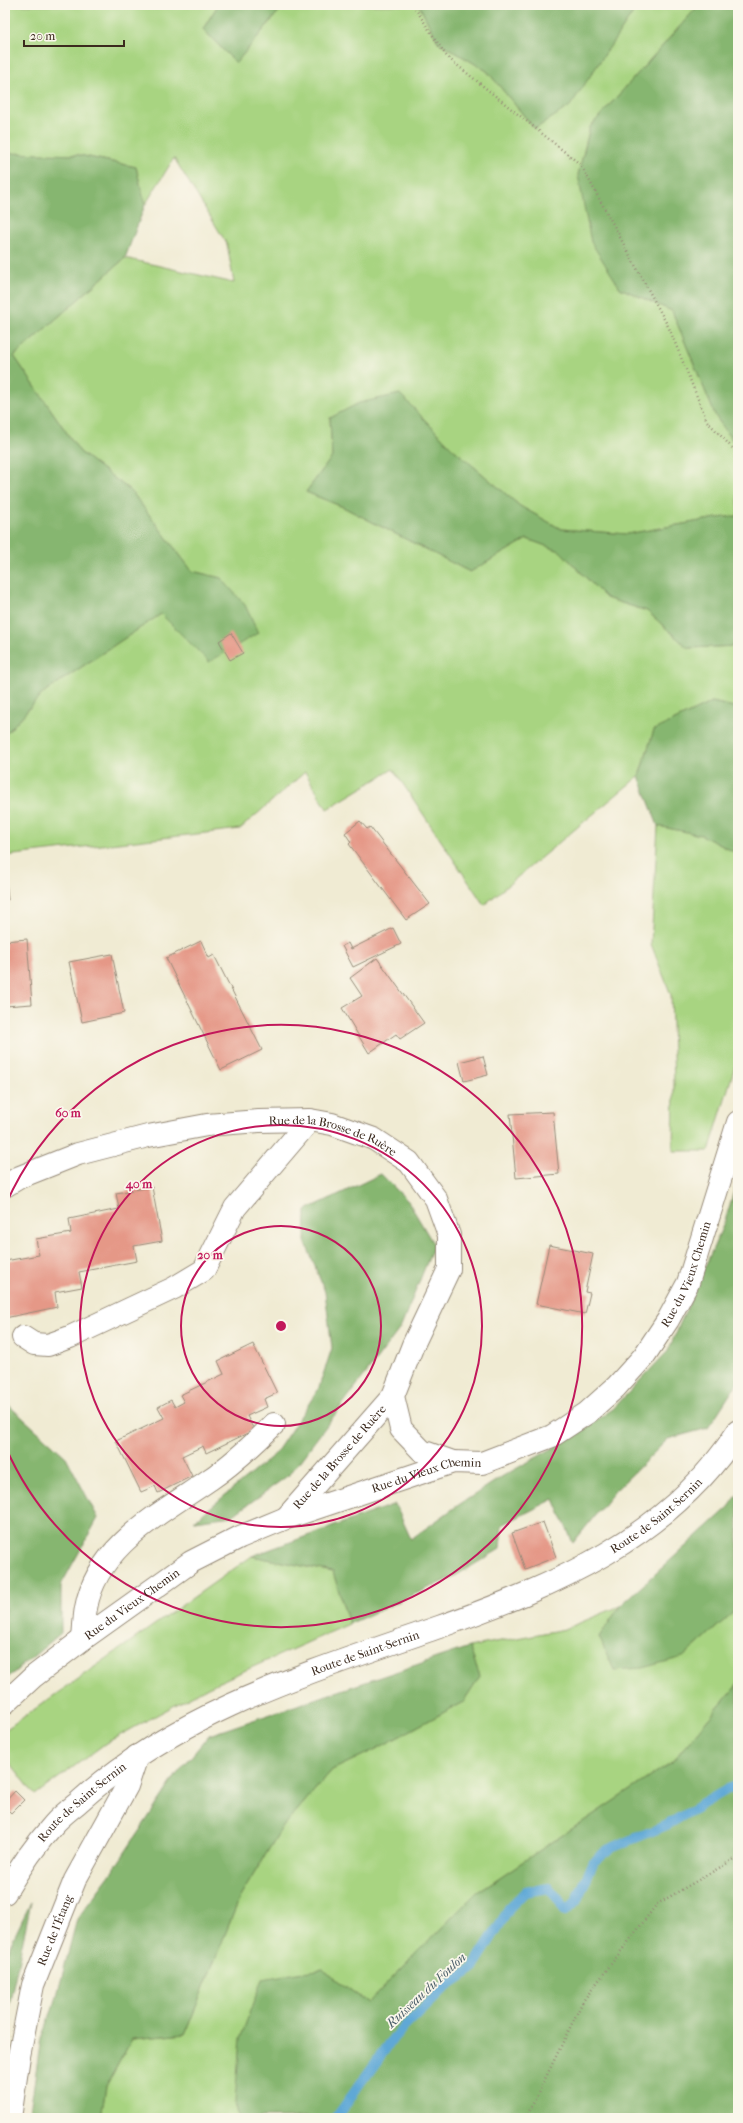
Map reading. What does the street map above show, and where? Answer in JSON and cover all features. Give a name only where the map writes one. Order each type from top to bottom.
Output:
[{"type":"street","name":"Rue de la Brosse de Ruère","points":[[5,1186],[20,1177],[78,1154],[148,1136],[207,1125],[259,1121],[310,1120],[332,1124],[374,1139],[409,1162],[436,1199],[449,1235],[449,1269],[413,1345],[393,1396],[286,1518]]},
{"type":"street","points":[[23,1337],[34,1344],[48,1345],[174,1288],[204,1270],[235,1208],[310,1120]]},
{"type":"street","name":"Rue du Vieux Chemin","points":[[5,1703],[33,1677],[83,1639],[191,1562],[240,1537],[286,1518],[453,1462],[482,1463],[552,1436],[587,1413],[616,1387],[644,1356],[668,1320],[688,1283],[738,1122]]},
{"type":"street","name":"Rue de la Brosse de Ruère","points":[[393,1396],[401,1429],[422,1451],[453,1462]]},
{"type":"street","points":[[83,1639],[86,1608],[93,1583],[114,1552],[153,1517],[210,1480],[244,1454],[274,1424]]},
{"type":"street","name":"Route de Saint-Sernin","points":[[5,1893],[15,1876],[54,1824],[98,1785],[137,1756],[223,1709],[278,1684],[491,1608],[554,1582],[597,1561],[677,1503],[712,1467],[738,1431]]},
{"type":"street","name":"Rue de l'Étang","points":[[10,2118],[19,2056],[33,1985],[75,1880],[126,1786],[137,1756]]},
{"type":"path","points":[[413,5],[447,57],[581,165],[669,328],[707,421],[738,454]]},
{"type":"path","points":[[526,2118],[583,2001],[657,1904],[738,1857]]},
{"type":"green space","points":[[5,5],[218,5],[203,29],[236,63],[284,5],[419,5],[438,42],[487,71],[535,129],[570,105],[638,5],[699,5],[590,127],[578,175],[620,288],[672,311],[716,417],[738,448],[738,516],[717,518],[627,534],[561,529],[520,506],[452,448],[399,394],[330,418],[332,457],[306,492],[343,507],[470,572],[527,539],[560,551],[606,598],[647,611],[688,648],[738,646],[738,708],[712,702],[654,730],[639,776],[484,905],[393,769],[327,809],[305,772],[240,829],[5,856],[5,735],[44,692],[161,614],[209,662],[221,578],[192,571],[131,491],[80,452],[14,356],[125,258],[234,283],[227,244],[174,158],[145,205],[136,167],[79,155],[5,154]]},
{"type":"green space","points":[[218,5],[284,5],[236,63],[203,29]]},
{"type":"green space","points":[[419,5],[638,5],[570,106],[535,129],[487,71],[438,42]]},
{"type":"green space","points":[[699,5],[738,5],[738,448],[716,417],[672,311],[620,288],[591,242],[578,175],[590,127]]},
{"type":"green space","points":[[5,154],[79,155],[136,167],[145,205],[125,258],[14,356],[80,452],[131,491],[192,571],[221,578],[245,605],[258,633],[209,662],[161,614],[44,692],[5,735]]},
{"type":"green space","points":[[400,394],[452,448],[520,506],[561,529],[627,534],[717,518],[738,516],[738,646],[688,648],[647,611],[606,598],[560,551],[527,539],[470,572],[343,507],[306,492],[332,457],[330,418],[359,403]]},
{"type":"green space","points":[[712,702],[738,708],[738,854],[701,835],[658,826],[639,776],[654,730]]},
{"type":"green space","points":[[658,826],[701,835],[738,854],[738,1056],[709,1151],[673,1151],[674,1083],[671,995],[651,944]]},
{"type":"green space","points":[[381,1174],[408,1201],[434,1245],[401,1327],[290,1474],[232,1516],[194,1521],[275,1454],[318,1390],[332,1348],[325,1292],[305,1241],[306,1210]]},
{"type":"green space","points":[[738,1178],[738,1382],[708,1428],[668,1439],[614,1492],[573,1543],[554,1499],[502,1525],[500,1549],[455,1576],[349,1624],[333,1572],[252,1556],[395,1504],[411,1539],[454,1508],[503,1476],[562,1443],[613,1409],[668,1351],[725,1221]]},
{"type":"green space","points":[[5,1402],[66,1457],[98,1518],[61,1585],[61,1633],[5,1680]]},
{"type":"green space","points":[[738,1494],[738,1608],[683,1657],[642,1668],[614,1670],[599,1637],[620,1606],[729,1507]]},
{"type":"green space","points":[[252,1556],[333,1572],[349,1624],[208,1687],[106,1743],[35,1795],[5,1756],[5,1730]]},
{"type":"green space","points":[[620,1606],[599,1637],[683,1657],[738,1608],[738,1684],[672,1762],[476,1893],[368,2003],[322,1969],[235,2102],[239,2118],[101,2118],[106,2086],[132,2039],[185,2034],[240,1897],[281,1829],[332,1770],[376,1749],[463,1702],[480,1676],[469,1647],[565,1629]]},
{"type":"green space","points":[[469,1647],[480,1676],[463,1702],[376,1749],[332,1770],[281,1829],[240,1897],[185,2034],[132,2039],[106,2086],[101,2118],[29,2118],[41,2038],[55,2003],[77,1919],[112,1872],[177,1774],[209,1735]]},
{"type":"green space","points":[[738,1684],[738,2118],[239,2118],[235,2102],[240,2039],[262,1979],[322,1969],[368,2003],[476,1893],[672,1762]]},
{"type":"green space","points":[[31,1902],[5,2025],[5,1956]]},
{"type":"building","points":[[231,633],[243,653],[230,660],[219,641]]},
{"type":"building","points":[[360,821],[367,829],[370,827],[430,904],[406,920],[349,844],[351,842],[345,833]]},
{"type":"building","points":[[6,880],[8,900],[5,900]]},
{"type":"building","points":[[393,928],[401,944],[353,967],[342,946],[348,943],[351,949]]},
{"type":"building","points":[[27,939],[32,1004],[5,1006],[5,941]]},
{"type":"building","points":[[201,941],[209,958],[214,955],[262,1050],[221,1070],[166,958]]},
{"type":"building","points":[[112,954],[124,1013],[82,1022],[69,962]]},
{"type":"building","points":[[377,958],[424,1023],[400,1039],[396,1034],[369,1053],[342,1008],[362,996],[350,978]]},
{"type":"building","points":[[483,1056],[488,1075],[464,1081],[459,1062]]},
{"type":"building","points":[[553,1112],[559,1174],[516,1178],[510,1114]]},
{"type":"building","points":[[152,1187],[162,1241],[134,1246],[137,1261],[79,1272],[82,1287],[55,1292],[57,1307],[5,1318],[5,1261],[39,1255],[36,1239],[71,1233],[69,1219],[119,1209],[116,1193]]},
{"type":"building","points":[[549,1245],[593,1254],[585,1292],[590,1293],[585,1314],[536,1304]]},
{"type":"building","points":[[253,1344],[277,1393],[264,1399],[267,1407],[247,1416],[254,1430],[206,1453],[203,1446],[182,1456],[192,1476],[158,1493],[155,1486],[141,1492],[116,1441],[164,1418],[158,1407],[171,1400],[175,1407],[184,1402],[180,1395],[224,1374],[218,1361]]},
{"type":"building","points":[[543,1522],[556,1557],[525,1569],[512,1533]]},
{"type":"building","points":[[15,1791],[24,1800],[11,1813],[5,1807],[5,1802]]},
{"type":"waterway","name":"Ruisseau du Foulon","points":[[336,2118],[394,2037],[445,1987],[472,1969],[511,1906],[525,1892],[549,1888],[559,1900],[565,1911],[576,1902],[594,1861],[609,1849],[667,1825],[738,1783]]}]
